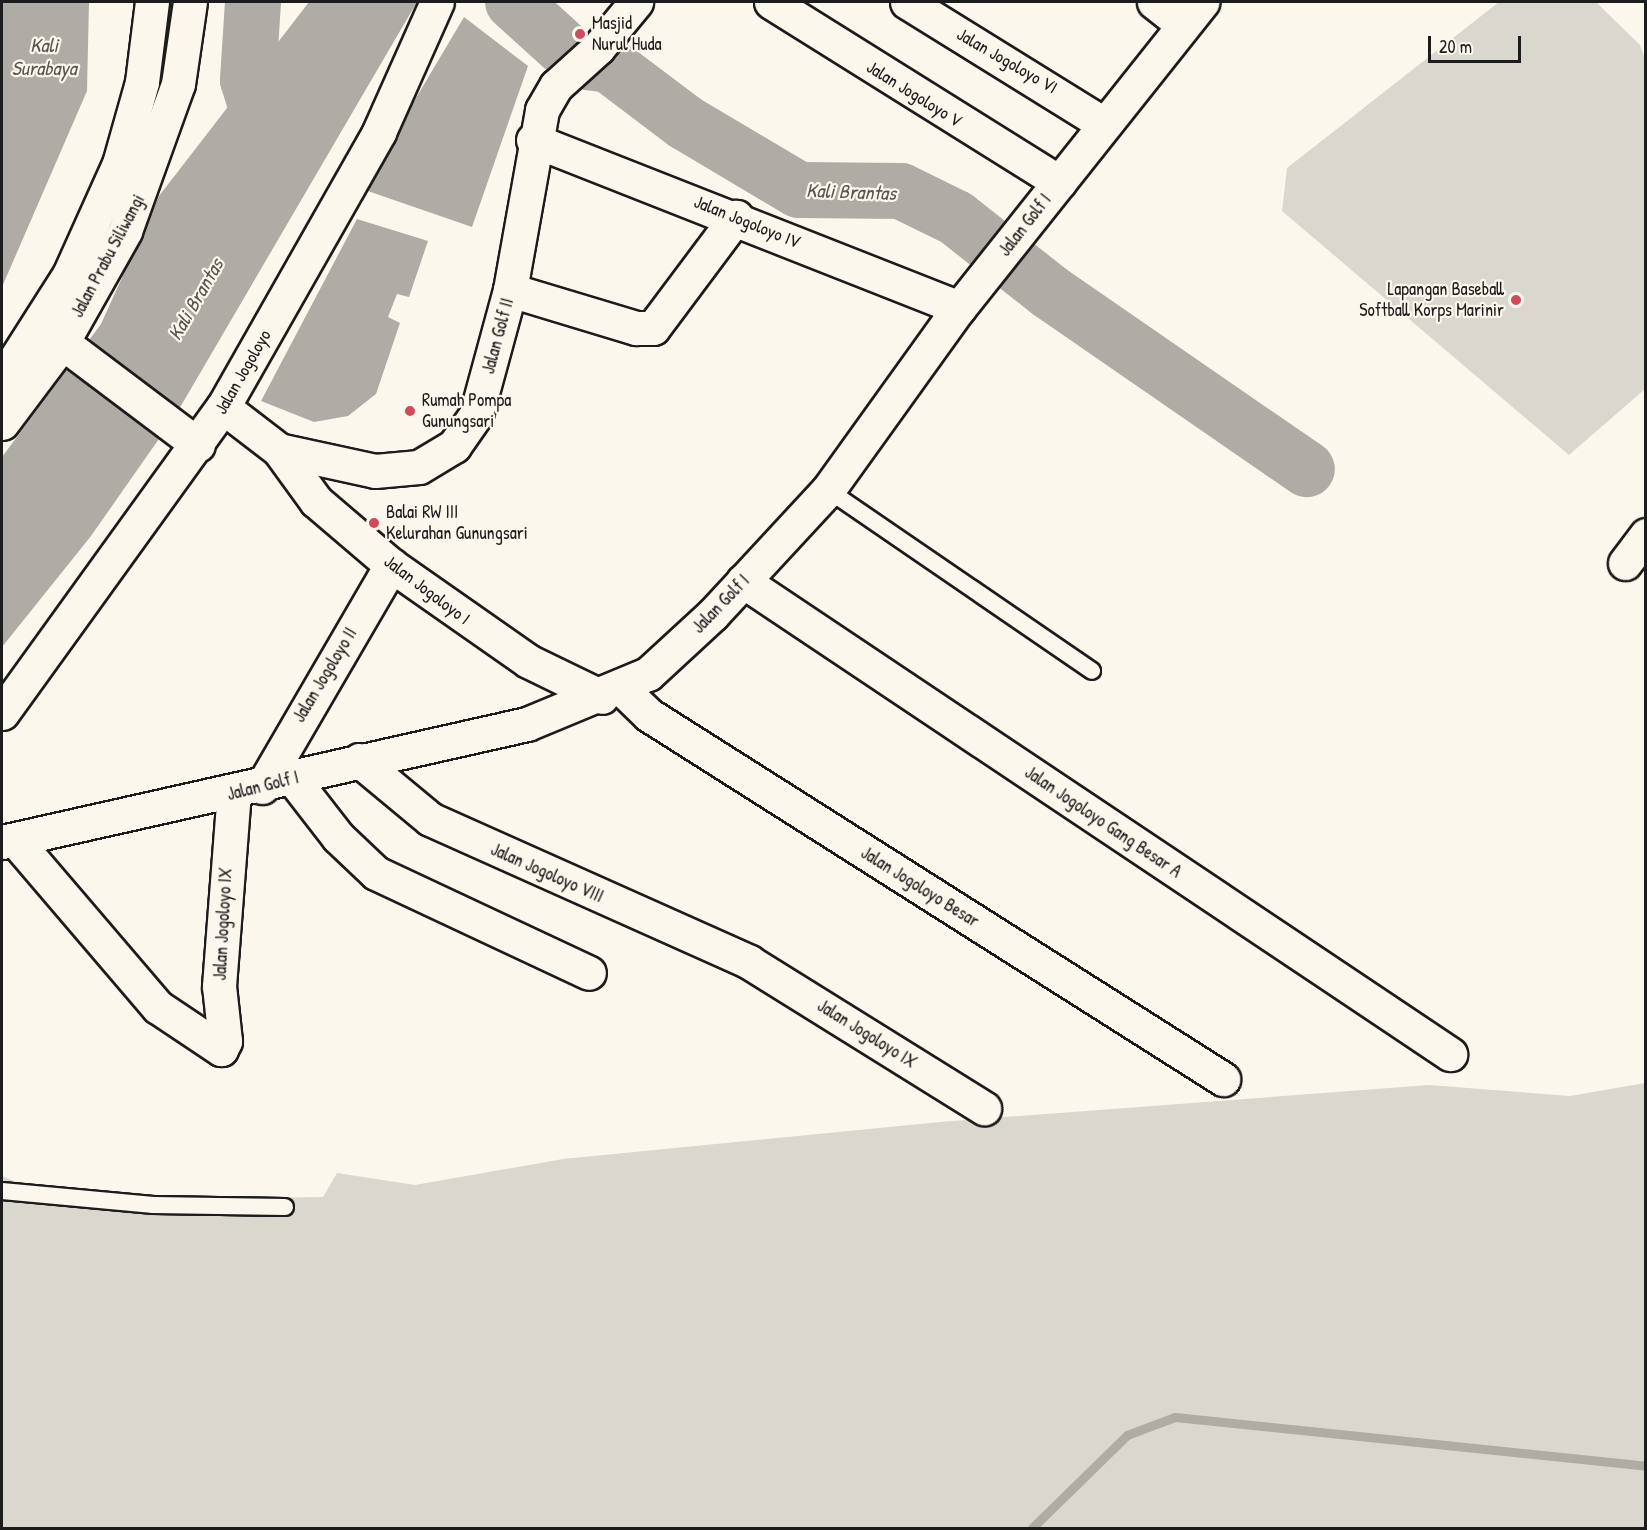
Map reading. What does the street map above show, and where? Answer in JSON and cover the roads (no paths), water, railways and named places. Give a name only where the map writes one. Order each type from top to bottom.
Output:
[{"type":"street","name":"Jalan Prabu Siliwangi","points":[[2,380],[59,341],[69,275],[119,164],[142,82],[152,2]]},
{"type":"street","name":"Jalan Prabu Siliwangi","points":[[2,423],[59,341],[147,182],[178,84],[190,2]]},
{"type":"street","name":"Jalan Jogoloyo","points":[[2,712],[187,437],[223,407],[379,132],[437,2]]},
{"type":"street","name":"Jalan Golf II","points":[[223,407],[279,450],[375,471],[399,471],[439,459],[476,415],[510,290],[533,140],[549,96],[568,74],[598,48],[636,2]]},
{"type":"street","name":"Jalan Jogoloyo V","points":[[771,2],[1059,182]]},
{"type":"street","name":"Jalan Jogoloyo VI","points":[[907,2],[1104,124]]},
{"type":"street","points":[[1154,2],[1192,13]]},
{"type":"street","name":"Jalan Golf I","points":[[9,842],[248,790],[359,760],[527,724],[612,693],[661,663],[750,585],[828,490],[959,309],[1192,13]]},
{"type":"street","name":"Jalan Jogoloyo IV","points":[[533,140],[736,218],[959,309]]},
{"type":"street","points":[[510,290],[636,328],[653,328],[736,218]]},
{"type":"street","points":[[59,341],[187,437]]},
{"type":"street","name":"Jalan Jogoloyo I","points":[[279,450],[316,501],[391,565],[528,661],[612,693]]},
{"type":"street","points":[[1625,563],[1646,535]]},
{"type":"street","name":"Jalan Jogoloyo II","points":[[248,790],[391,565]]},
{"type":"street","name":"Jalan Jogoloyo Gang Besar A","points":[[750,585],[1450,1054]]},
{"type":"street","name":"Jalan Jogoloyo Besar","points":[[612,693],[1223,1079]]},
{"type":"street","name":"Jalan Jogoloyo VIII","points":[[359,760],[430,819],[749,962]]},
{"type":"street","points":[[294,779],[338,837],[376,873],[589,973]]},
{"type":"street","name":"Jalan Jogoloyo IX","points":[[9,842],[158,1007],[217,1050],[225,1041],[219,987],[248,790]]},
{"type":"street","name":"Jalan Jogoloyo IX","points":[[749,962],[984,1108]]},
{"type":"lane","points":[[828,490],[1092,671]]},
{"type":"lane","points":[[2,1191],[153,1205],[285,1208]]},
{"type":"water","name":"Kali Surabaya","points":[[2,2],[89,2],[87,91],[2,287]]},
{"type":"water","points":[[309,2],[417,2],[175,416],[91,536],[2,647],[2,457],[101,324],[159,196]]},
{"type":"water","points":[[464,17],[528,66],[472,227],[362,189]]},
{"type":"water","points":[[357,219],[428,241],[409,297],[397,294],[388,317],[400,323],[376,394],[348,416],[314,422],[261,401]]},
{"type":"waterway","points":[[253,2],[248,80],[271,154]]},
{"type":"waterway","name":"Kali Brantas","points":[[513,2],[578,61],[609,65],[686,123],[799,190],[901,191],[956,218],[1050,292],[1307,469]]},
{"type":"waterway","points":[[1032,1528],[1127,1435],[1175,1417],[1646,1466]]},
{"type":"place","name":"Masjid Nurul Huda","points":[[580,34]]},
{"type":"place","name":"Lapangan Baseball Softball Korps Marinir","points":[[1516,300]]},
{"type":"place","name":"Rumah Pompa Gunungsari","points":[[410,411]]},
{"type":"place","name":"Balai RW III Kelurahan Gunungsari","points":[[374,523]]}]
